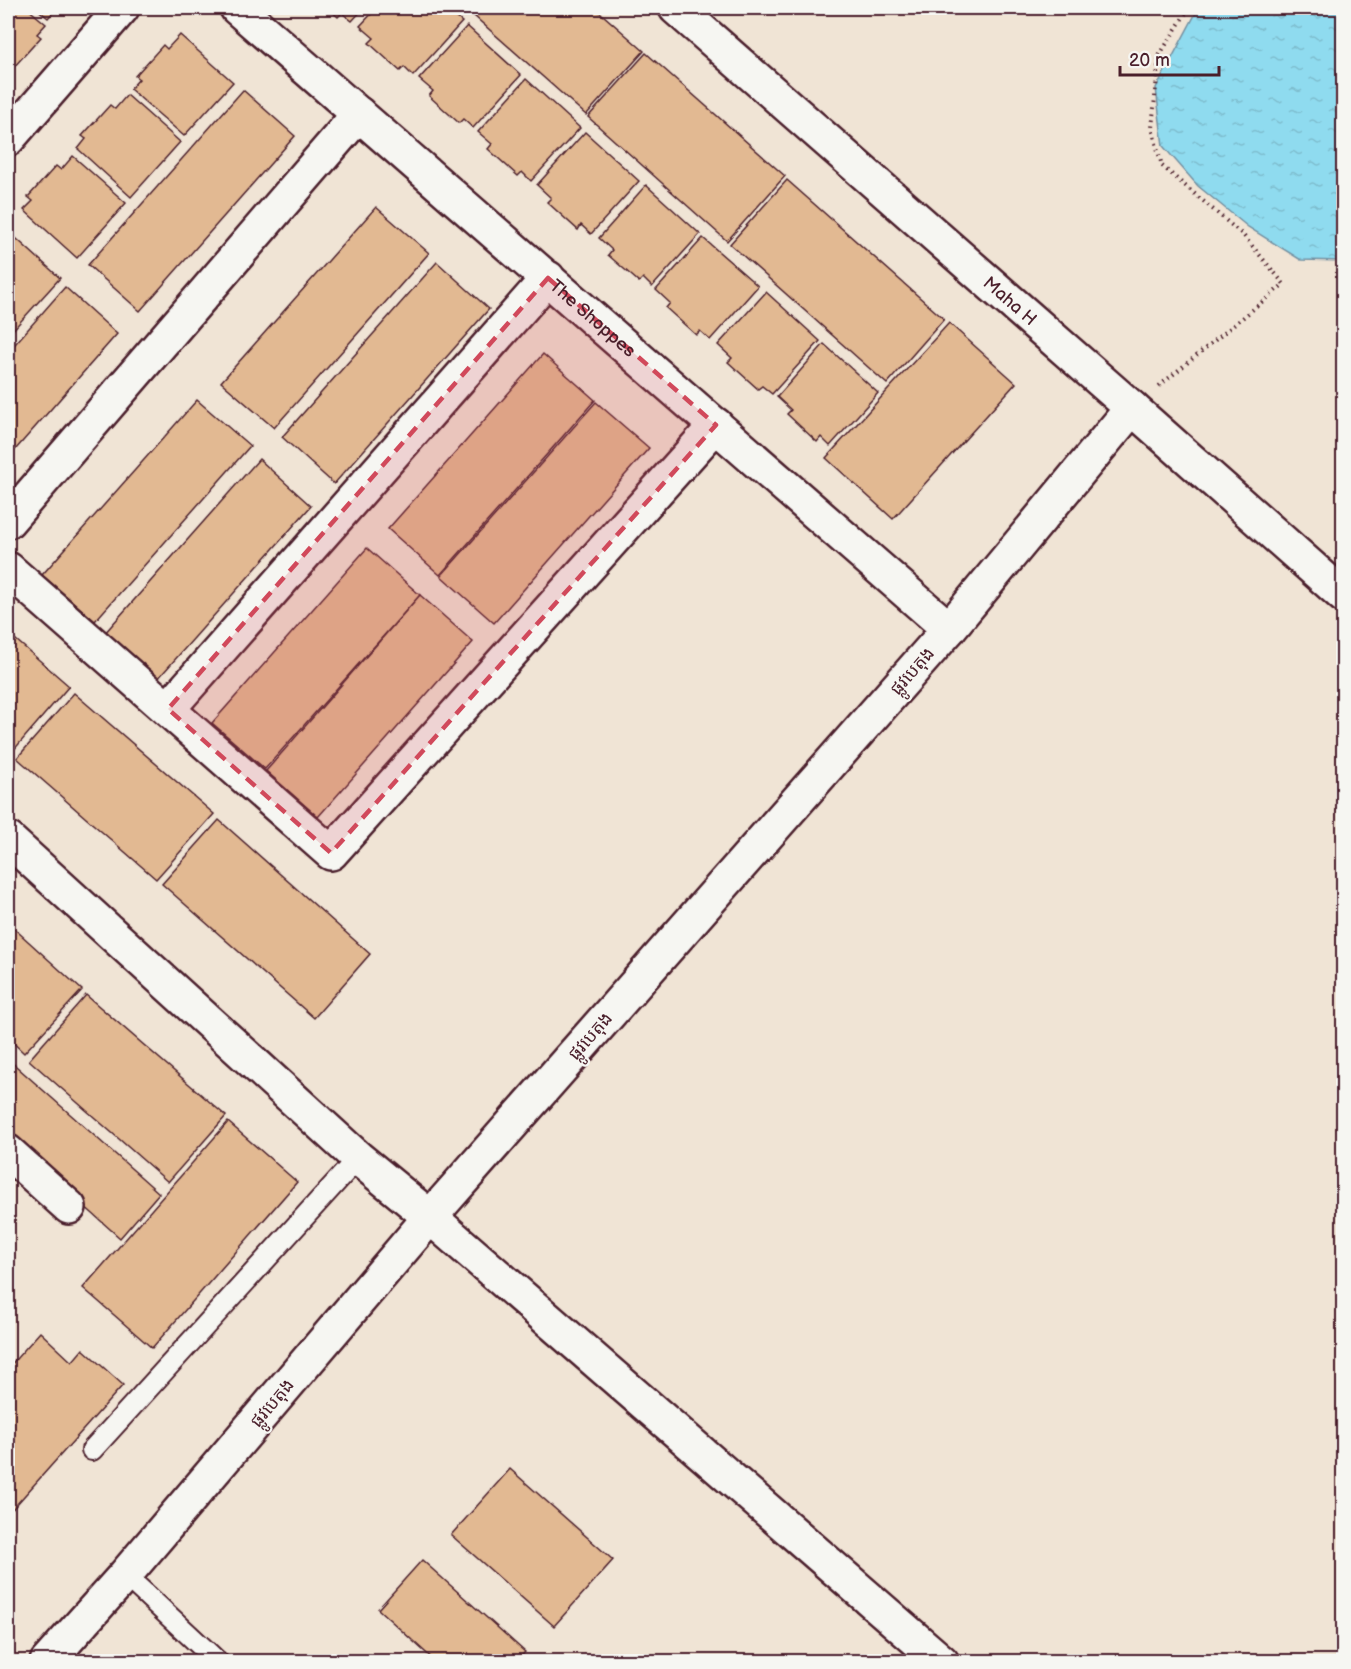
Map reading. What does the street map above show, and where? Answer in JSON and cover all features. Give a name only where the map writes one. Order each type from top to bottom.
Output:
[{"type":"street","points":[[8,139],[122,8]]},
{"type":"street","name":"The Shoppes","points":[[237,8],[949,629]]},
{"type":"street","name":"Maha H","points":[[676,8],[1344,596]]},
{"type":"street","points":[[8,522],[359,114]]},
{"type":"street","points":[[168,710],[548,278]]},
{"type":"street","name":"ផ្លូវបេតុង","points":[[47,1662],[125,1575],[430,1217],[949,629],[1132,408]]},
{"type":"street","points":[[8,569],[332,852],[716,425]]},
{"type":"street","points":[[8,839],[358,1158],[430,1217],[942,1662]]},
{"type":"street","points":[[8,1152],[69,1207]]},
{"type":"lane","points":[[92,1450],[358,1158]]},
{"type":"lane","points":[[125,1575],[218,1662]]},
{"type":"path","points":[[1132,408],[1284,284],[1243,235],[1162,166],[1152,128],[1159,56],[1189,8]]},
{"type":"highlighted area","points":[[548,278],[716,425],[331,853],[168,709]]},
{"type":"water","points":[[1201,8],[1343,8],[1343,261],[1301,260],[1248,227],[1198,186],[1163,146],[1156,88],[1196,13]]},
{"type":"building","points":[[8,8],[27,8],[46,24],[37,34],[41,37],[13,68],[8,65]]},
{"type":"building","points":[[36,8],[57,8],[48,18]]},
{"type":"building","points":[[328,8],[364,8],[352,21],[342,13],[338,17]]},
{"type":"building","points":[[377,8],[445,8],[462,22],[413,76],[404,67],[400,71],[369,43],[374,38],[360,26]]},
{"type":"building","points":[[465,8],[595,8],[644,51],[586,115]]},
{"type":"building","points":[[467,26],[521,75],[473,128],[463,119],[459,123],[429,96],[433,91],[419,79]]},
{"type":"building","points":[[180,35],[233,82],[184,136],[130,89],[139,79],[135,76],[163,45],[167,49]]},
{"type":"building","points":[[646,53],[785,176],[727,241],[588,117]]},
{"type":"building","points":[[526,79],[580,128],[531,181],[522,172],[518,176],[488,149],[492,144],[478,132]]},
{"type":"building","points":[[243,90],[295,136],[140,311],[88,265]]},
{"type":"building","points":[[127,95],[180,142],[131,197],[78,149],[86,139],[82,136],[110,105],[115,109]]},
{"type":"building","points":[[585,132],[639,181],[591,234],[581,225],[578,230],[547,202],[551,198],[537,185]]},
{"type":"building","points":[[73,156],[126,203],[77,258],[24,210],[33,201],[28,197],[56,166],[61,170]]},
{"type":"building","points":[[787,180],[944,319],[887,384],[730,244]]},
{"type":"building","points":[[646,185],[700,234],[652,287],[643,278],[639,282],[608,255],[612,250],[599,238]]},
{"type":"building","points":[[376,207],[429,253],[274,428],[221,382]]},
{"type":"building","points":[[8,231],[60,278],[11,332],[8,329]]},
{"type":"building","points":[[703,238],[758,286],[710,340],[700,331],[696,335],[666,308],[670,303],[656,290]]},
{"type":"building","points":[[437,262],[489,309],[334,484],[282,437]]},
{"type":"building","points":[[65,287],[117,334],[8,458],[8,352]]},
{"type":"building","points":[[766,292],[820,341],[772,394],[762,386],[758,389],[728,362],[732,358],[718,345]]},
{"type":"building","points":[[949,323],[1016,383],[893,519],[826,458]]},
{"type":"building","points":[[824,344],[878,393],[830,446],[821,437],[817,442],[787,414],[791,410],[777,397]]},
{"type":"building","points":[[543,354],[595,400],[440,575],[388,529]]},
{"type":"building","points":[[197,400],[250,446],[95,621],[42,575]]},
{"type":"building","points":[[596,402],[649,448],[494,623],[441,576]]},
{"type":"building","points":[[259,459],[311,506],[156,681],[104,634]]},
{"type":"building","points":[[367,548],[420,595],[265,769],[212,723]]},
{"type":"building","points":[[420,595],[473,642],[318,817],[266,771]]},
{"type":"building","points":[[8,633],[69,686],[12,752],[8,748]]},
{"type":"building","points":[[74,693],[214,814],[156,879],[17,758]]},
{"type":"building","points":[[219,820],[370,954],[314,1018],[162,884]]},
{"type":"building","points":[[8,923],[82,990],[24,1053],[8,1038]]},
{"type":"building","points":[[86,995],[226,1116],[168,1182],[29,1060]]},
{"type":"building","points":[[8,1059],[159,1193],[120,1238],[8,1138]]},
{"type":"building","points":[[228,1122],[297,1182],[152,1348],[83,1288]]},
{"type":"building","points":[[40,1332],[72,1362],[83,1349],[123,1385],[8,1514],[8,1368]]},
{"type":"building","points":[[510,1469],[613,1560],[554,1626],[451,1535]]},
{"type":"building","points":[[422,1560],[525,1652],[516,1662],[436,1662],[378,1609]]}]
